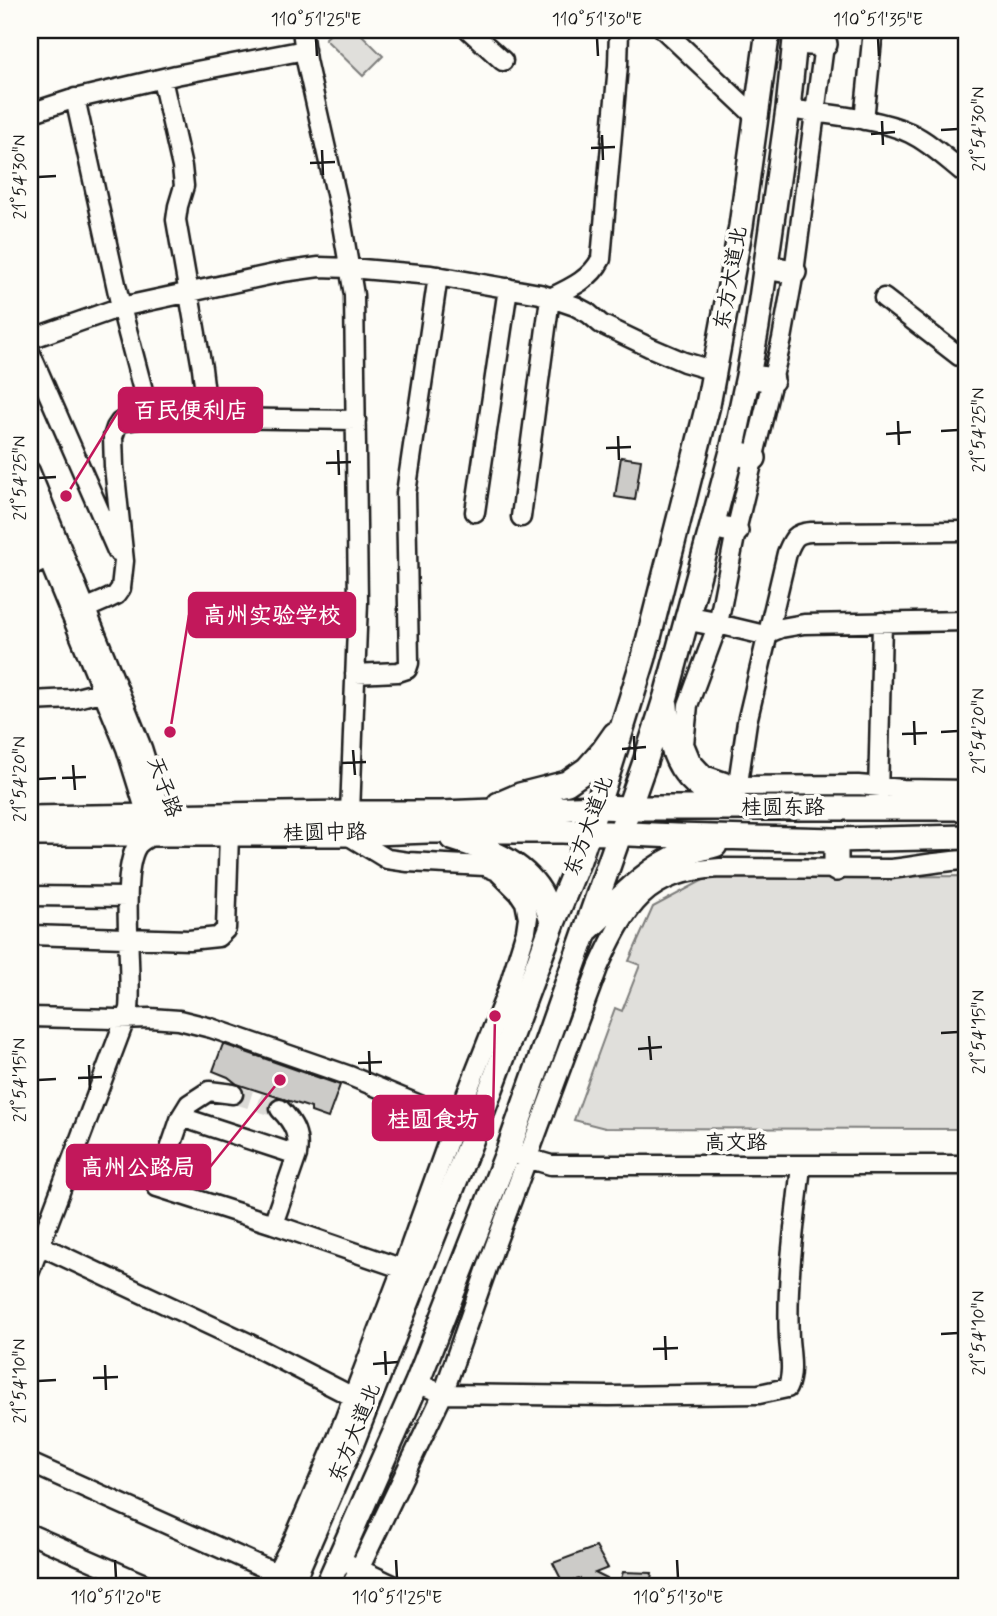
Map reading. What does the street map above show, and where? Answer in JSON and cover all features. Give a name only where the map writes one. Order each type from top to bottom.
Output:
[{"type":"main road","name":"东方大道北","points":[[282,1582],[360,1401],[467,1122],[533,977],[598,807],[644,657],[715,371],[741,226],[768,30]]},
{"type":"main road","name":"东方大道北","points":[[327,1586],[349,1565],[417,1383],[517,1155],[565,990],[666,696],[734,443],[748,376],[788,108],[796,36]]},
{"type":"main road","points":[[796,36],[826,37]]},
{"type":"main road","points":[[765,267],[794,272]]},
{"type":"main road","points":[[748,376],[772,380]]},
{"type":"main road","points":[[703,425],[754,458]]},
{"type":"main road","points":[[712,526],[736,531]]},
{"type":"main road","points":[[687,618],[718,624]]},
{"type":"main road","points":[[666,696],[667,722],[678,764],[691,781],[709,794],[736,797]]},
{"type":"main road","points":[[480,811],[520,795],[567,783],[587,769],[625,720]]},
{"type":"main road","name":"桂圆东路","points":[[598,807],[629,808],[736,797],[878,797],[967,808]]},
{"type":"main road","name":"桂圆中路","points":[[30,834],[155,822],[229,834],[480,811],[598,807]]},
{"type":"main road","name":"桂圆中路","points":[[30,818],[348,823],[428,831],[621,833]]},
{"type":"main road","points":[[428,831],[470,843],[502,857],[522,871],[540,892],[552,923]]},
{"type":"main road","name":"桂圆东路","points":[[621,833],[746,838],[967,837]]},
{"type":"main road","points":[[586,931],[626,891],[656,869],[682,854],[746,838]]},
{"type":"main road","points":[[836,839],[836,869]]},
{"type":"main road","points":[[533,977],[565,990]]},
{"type":"street","points":[[30,1017],[179,1020],[211,1028],[350,1076],[467,1122],[492,1031],[526,931],[528,917],[525,902],[497,871],[485,866],[387,859],[348,823],[358,602],[355,308],[350,268],[302,30]]},
{"type":"street","points":[[469,30],[503,61]]},
{"type":"street","points":[[550,298],[567,290],[595,270],[601,258],[619,30]]},
{"type":"street","points":[[664,30],[756,117]]},
{"type":"street","points":[[864,120],[873,30]]},
{"type":"street","points":[[826,37],[794,272],[772,380],[736,531],[718,624],[688,705],[684,744],[691,761],[704,775],[736,797],[747,722],[787,553],[798,534],[967,531]]},
{"type":"street","points":[[30,113],[75,99],[162,79],[305,50]]},
{"type":"street","points":[[162,79],[182,167],[184,186],[176,220],[208,418]]},
{"type":"street","points":[[75,99],[121,307],[150,417]]},
{"type":"street","points":[[788,108],[864,120],[909,132],[967,175]]},
{"type":"street","points":[[30,339],[121,307],[307,269],[350,268],[438,276],[540,294],[575,306],[601,324],[649,347],[684,362],[715,371]]},
{"type":"street","points":[[355,674],[398,672],[407,669],[410,663],[407,493],[438,276]]},
{"type":"street","points":[[475,512],[508,288]]},
{"type":"street","points":[[521,517],[550,298]]},
{"type":"street","points":[[884,298],[959,356],[967,359]]},
{"type":"street","points":[[30,352],[119,556],[124,561]]},
{"type":"street","points":[[78,612],[116,594],[121,588],[124,561],[113,437],[120,422],[150,417],[356,420]]},
{"type":"street","name":"天子路","points":[[30,471],[55,555],[78,612],[110,690],[142,748],[155,822]]},
{"type":"street","name":"天子路","points":[[30,515],[55,555]]},
{"type":"street","points":[[30,567],[55,555]]},
{"type":"street","points":[[718,624],[769,633],[780,628],[804,624],[967,621]]},
{"type":"street","points":[[882,622],[878,797],[903,789],[967,790]]},
{"type":"street","points":[[30,701],[73,699],[110,690]]},
{"type":"street","points":[[30,1271],[129,1009],[130,871],[138,845],[155,822]]},
{"type":"street","points":[[30,936],[189,940],[218,937],[226,929],[229,834]]},
{"type":"street","points":[[351,1586],[349,1565],[443,1394],[517,1155],[614,932],[629,908],[643,893],[664,879],[698,869],[891,869],[940,861],[967,860]]},
{"type":"street","points":[[30,896],[128,897]]},
{"type":"street","points":[[233,1094],[209,1091],[189,1104],[181,1117],[157,1187],[410,1272]]},
{"type":"street","points":[[273,1224],[299,1143],[295,1129],[280,1110]]},
{"type":"street","points":[[181,1117],[297,1155]]},
{"type":"street","name":"高文路","points":[[517,1155],[551,1165],[967,1165]]},
{"type":"street","points":[[417,1383],[443,1394],[724,1395],[759,1394],[787,1388],[790,1372],[788,1305],[801,1166]]},
{"type":"street","points":[[39,1245],[247,1343],[360,1401]]},
{"type":"street","points":[[30,1463],[282,1582]]},
{"type":"street","points":[[30,1534],[149,1586]]},
{"type":"street","points":[[349,1565],[395,1586]]},
{"type":"shaded area","points":[[335,30],[357,30],[383,56],[363,76],[325,39]]},
{"type":"shaded area","points":[[967,876],[967,1129],[605,1128],[574,1120],[615,1008],[622,1011],[640,965],[629,961],[653,907],[707,878]]},
{"type":"building","points":[[621,457],[641,460],[635,500],[615,497]]},
{"type":"building","points":[[223,1044],[340,1085],[328,1118],[311,1112],[311,1108],[237,1084],[213,1071]]},
{"type":"building","points":[[596,1547],[608,1568],[595,1573],[619,1585],[623,1572],[652,1573],[650,1586],[583,1586],[580,1579],[563,1583],[553,1563]]},
{"type":"tunnel","points":[[233,1094],[280,1109]]},
{"type":"place","name":"百民便利店","points":[[66,496]]},
{"type":"place","name":"高州实验学校","points":[[170,732]]},
{"type":"place","name":"桂圆食坊","points":[[495,1016]]},
{"type":"place","name":"高州公路局","points":[[280,1080]]}]
